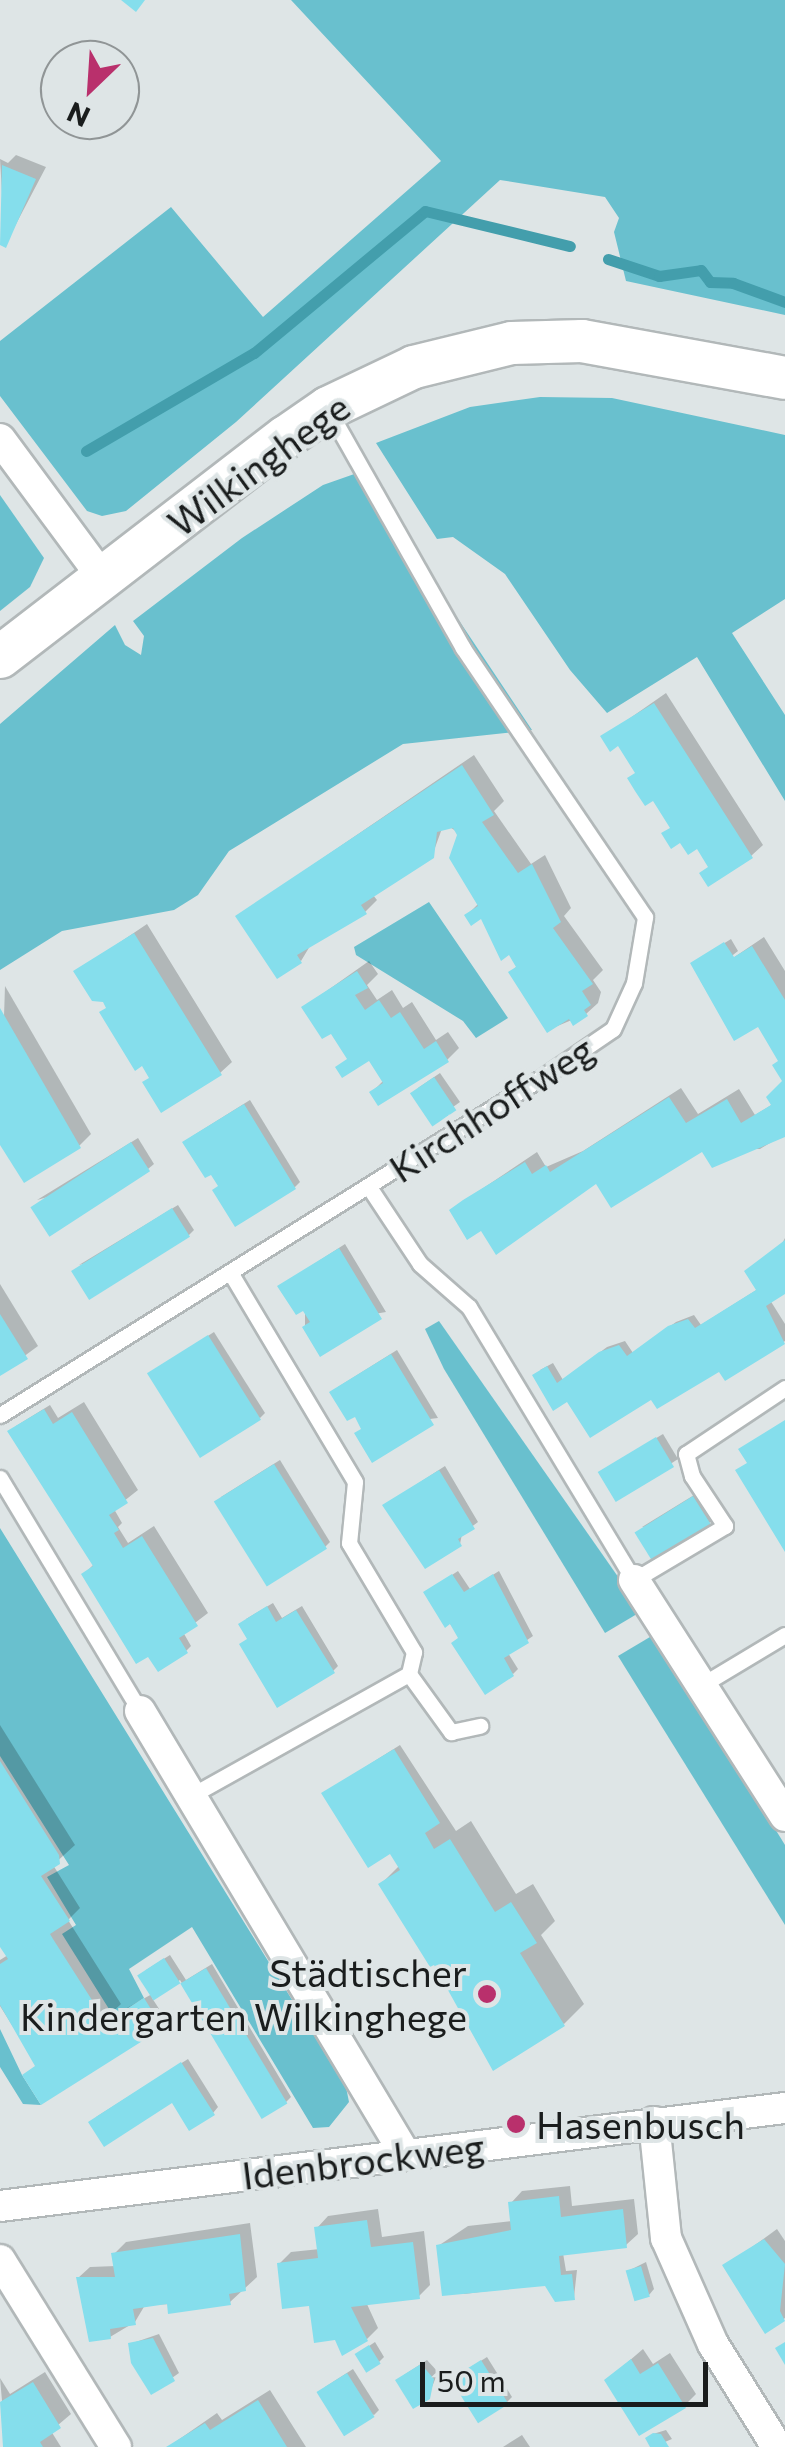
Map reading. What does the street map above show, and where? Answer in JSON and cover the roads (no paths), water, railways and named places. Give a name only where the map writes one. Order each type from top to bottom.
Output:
[{"type":"street","name":"Wilkinghege","points":[[0,657],[328,408],[414,368],[512,343],[618,344],[785,378]]},
{"type":"street","points":[[0,439],[103,578]]},
{"type":"street","name":"Kirchhoffweg","points":[[634,1580],[785,1816]]},
{"type":"street","points":[[140,1710],[194,1794],[405,2154]]},
{"type":"street","name":"Idenbrockweg","points":[[0,2206],[785,2108]]},
{"type":"street","points":[[654,2122],[666,2238],[713,2344],[776,2447]]},
{"type":"street","points":[[0,2260],[116,2447]]},
{"type":"lane","name":"Kirchhoffweg","points":[[328,408],[463,648],[645,917],[634,983],[613,1028],[369,1187],[420,1264],[469,1306],[634,1580]]},
{"type":"lane","points":[[0,1415],[369,1187]]},
{"type":"lane","points":[[194,1794],[409,1674],[414,1652],[349,1543],[355,1482],[230,1272]]},
{"type":"lane","points":[[634,1580],[725,1526],[692,1476],[686,1454],[785,1388]]},
{"type":"lane","points":[[0,1478],[140,1710]]},
{"type":"lane","points":[[700,1686],[785,1635]]},
{"type":"lane","points":[[409,1674],[452,1732],[480,1726]]},
{"type":"waterway","points":[[86,451],[254,353],[425,211],[570,246]]},
{"type":"waterway","points":[[608,259],[659,276],[701,270],[710,282],[733,283],[785,302]]},
{"type":"place","name":"Städtischer Kindergarten Wilkinghege","points":[[487,1994]]},
{"type":"place","name":"Hasenbusch","points":[[516,2124]]}]
